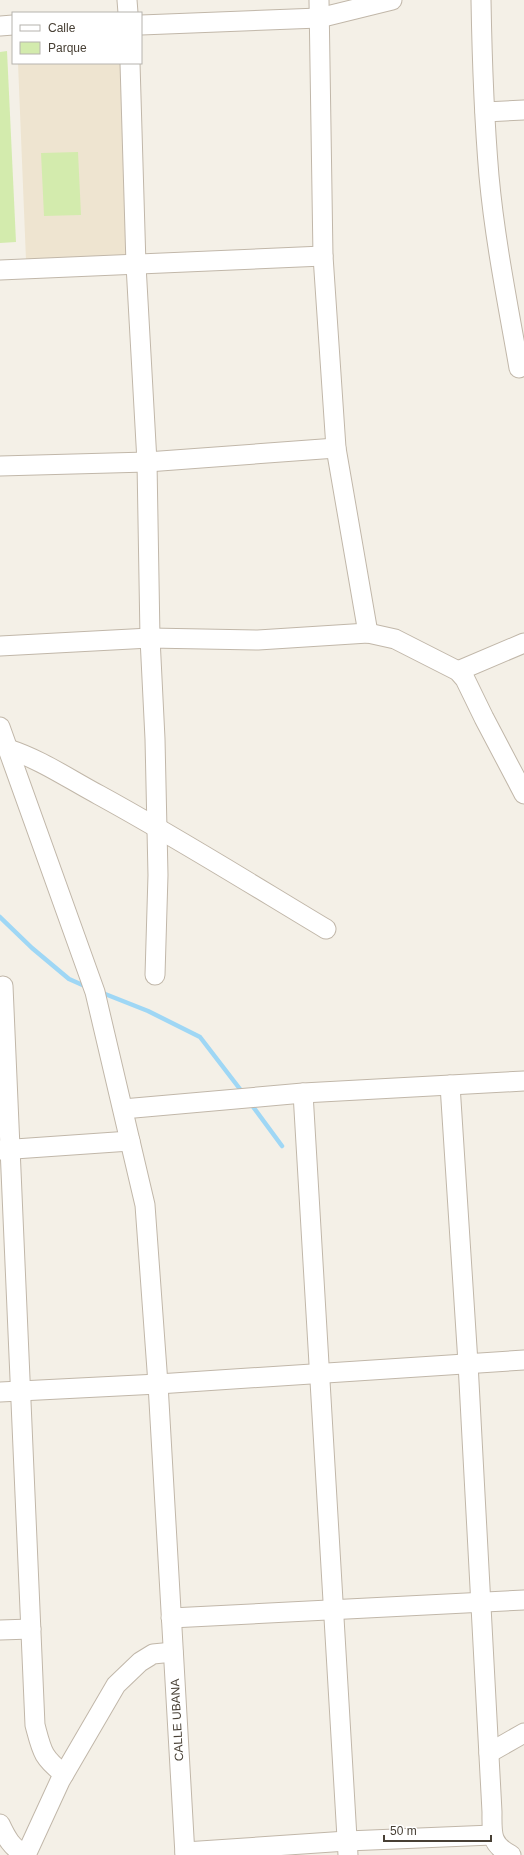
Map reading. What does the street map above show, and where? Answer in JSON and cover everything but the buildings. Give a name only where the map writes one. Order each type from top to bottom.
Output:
[{"type":"street","points":[[127,0],[128,12]]},
{"type":"street","points":[[142,25],[378,5],[392,0]]},
{"type":"street","points":[[481,0],[482,72],[489,177],[503,280],[518,331],[519,368]]},
{"type":"street","points":[[319,9],[323,256],[336,448],[368,633]]},
{"type":"street","points":[[0,26],[12,25]]},
{"type":"street","points":[[130,64],[136,265],[147,462],[150,638],[155,739],[158,875],[156,975]]},
{"type":"street","points":[[485,112],[524,110]]},
{"type":"street","points":[[0,270],[323,256]]},
{"type":"street","points":[[0,466],[147,462],[336,448]]},
{"type":"street","points":[[0,646],[150,638],[258,640],[368,633],[395,640],[458,671],[465,679],[517,765],[524,794]]},
{"type":"street","points":[[458,671],[524,643]]},
{"type":"street","name":"CALLE UBANA","points":[[0,728],[95,992],[145,1205],[158,1384],[183,1822],[180,1854]]},
{"type":"street","points":[[8,749],[30,756],[157,827],[326,930]]},
{"type":"street","points":[[3,986],[5,1150],[20,1391],[35,1725],[43,1754],[50,1763],[64,1774]]},
{"type":"street","points":[[123,1109],[303,1093],[524,1081]]},
{"type":"street","points":[[450,1085],[482,1603],[492,1835],[500,1850],[511,1855]]},
{"type":"street","points":[[303,1093],[347,1848]]},
{"type":"street","points":[[5,1150],[130,1141]]},
{"type":"street","points":[[0,1392],[158,1384],[524,1360]]},
{"type":"street","points":[[171,1618],[524,1600]]},
{"type":"street","points":[[0,1630],[31,1629]]},
{"type":"street","points":[[0,1824],[7,1839],[20,1852],[26,1854],[64,1774],[116,1685],[140,1662],[153,1654],[173,1652]]},
{"type":"street","points":[[489,1753],[524,1734]]},
{"type":"street","points":[[180,1854],[347,1848],[492,1835]]},
{"type":"shaded area","points":[[18,64],[120,64],[127,257],[26,260]]},
{"type":"green space","points":[[7,51],[16,242],[0,243],[0,52]]},
{"type":"green space","points":[[78,152],[81,215],[44,216],[41,153]]},
{"type":"waterway","points":[[0,917],[32,948],[69,979],[87,987]]},
{"type":"waterway","points":[[100,992],[148,1011],[200,1037],[243,1093]]},
{"type":"waterway","points":[[251,1104],[282,1146]]}]
